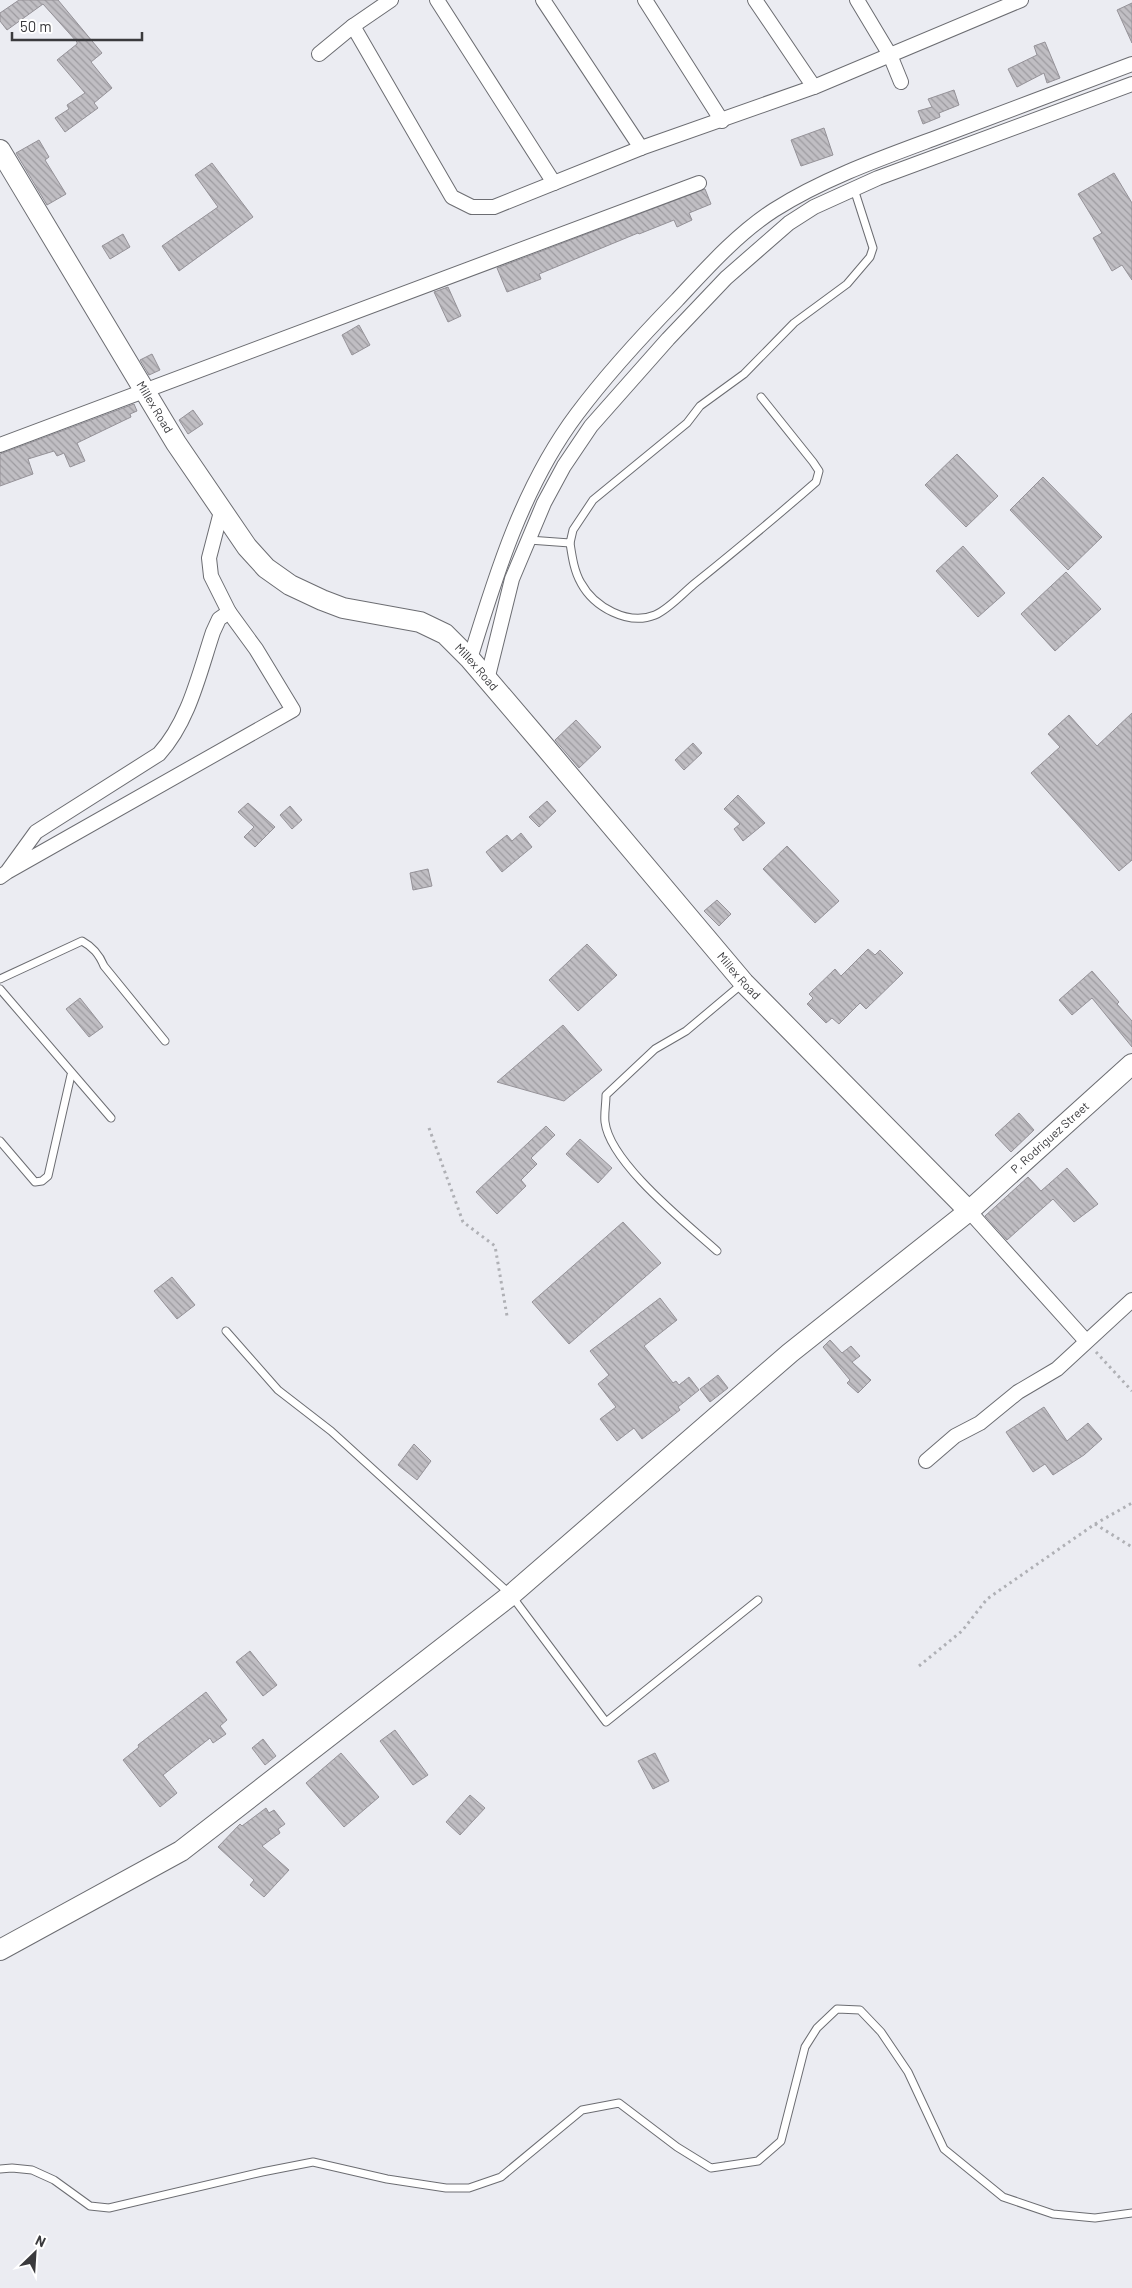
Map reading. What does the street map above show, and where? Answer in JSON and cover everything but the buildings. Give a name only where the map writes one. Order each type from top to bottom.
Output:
[{"type":"street","points":[[319,54],[353,26],[391,0]]},
{"type":"street","points":[[437,0],[554,183]]},
{"type":"street","points":[[543,0],[641,148]]},
{"type":"street","points":[[645,0],[722,121]]},
{"type":"street","points":[[756,0],[814,87]]},
{"type":"street","points":[[857,0],[890,55],[901,82]]},
{"type":"street","points":[[353,26],[452,197],[472,207],[494,207],[641,148],[814,87],[1021,0]]},
{"type":"street","points":[[470,659],[495,574],[511,534],[550,457],[577,414],[650,328],[709,266],[773,211],[806,192],[865,165],[1132,64]]},
{"type":"street","points":[[487,680],[512,579],[544,503],[564,466],[591,426],[668,338],[726,278],[789,223],[814,207],[878,178],[1132,84]]},
{"type":"street","name":"Millex Road","points":[[0,150],[176,442],[247,547],[266,568],[290,585],[343,608],[420,622],[445,634],[470,659],[744,982],[968,1211]]},
{"type":"street","points":[[0,444],[699,183]]},
{"type":"street","points":[[3,874],[293,710],[229,612],[211,576],[209,558],[222,508]]},
{"type":"street","points":[[3,874],[36,832],[159,754],[172,740],[184,716],[213,632],[220,619],[229,612]]},
{"type":"street","name":"P. Rodriguez Street","points":[[0,1950],[181,1851],[511,1595],[790,1353],[968,1211],[1132,1064]]},
{"type":"street","points":[[968,1211],[1086,1340]]},
{"type":"street","points":[[926,1461],[956,1436],[980,1424],[1018,1392],[1057,1369],[1086,1340],[1132,1300]]},
{"type":"lane","points":[[761,396],[819,471],[816,482],[657,614],[630,618],[615,613],[592,598],[581,583],[572,558],[570,543],[573,530],[593,500],[687,423],[700,406],[744,374],[794,323],[847,284],[862,269],[870,257],[873,248],[854,189]]},
{"type":"lane","points":[[529,540],[570,543]]},
{"type":"lane","points":[[0,979],[82,941],[99,954],[104,966],[165,1042]]},
{"type":"lane","points":[[716,1251],[648,1188],[613,1145],[605,1122],[606,1095],[654,1049],[686,1031],[744,982]]},
{"type":"lane","points":[[0,989],[71,1075],[110,1118]]},
{"type":"lane","points":[[0,1141],[35,1182],[42,1182],[48,1176],[71,1075]]},
{"type":"lane","points":[[226,1331],[278,1390],[331,1431],[511,1595],[606,1722],[758,1600]]},
{"type":"lane","points":[[0,2169],[32,2170],[54,2180],[90,2206],[109,2208],[313,2162],[386,2179],[446,2188],[470,2188],[501,2177],[582,2110],[619,2103],[677,2148],[711,2168],[758,2161],[781,2141],[805,2047],[817,2028],[837,2009],[844,2009],[860,2010],[881,2032],[908,2072],[944,2149],[1003,2198],[1053,2214],[1096,2218],[1132,2213]]},
{"type":"path","points":[[429,1128],[463,1222],[495,1246],[508,1316]]},
{"type":"path","points":[[1086,1340],[1132,1391]]},
{"type":"path","points":[[919,1666],[962,1630],[987,1599],[1095,1524],[1132,1503]]},
{"type":"path","points":[[1095,1524],[1132,1547]]}]
